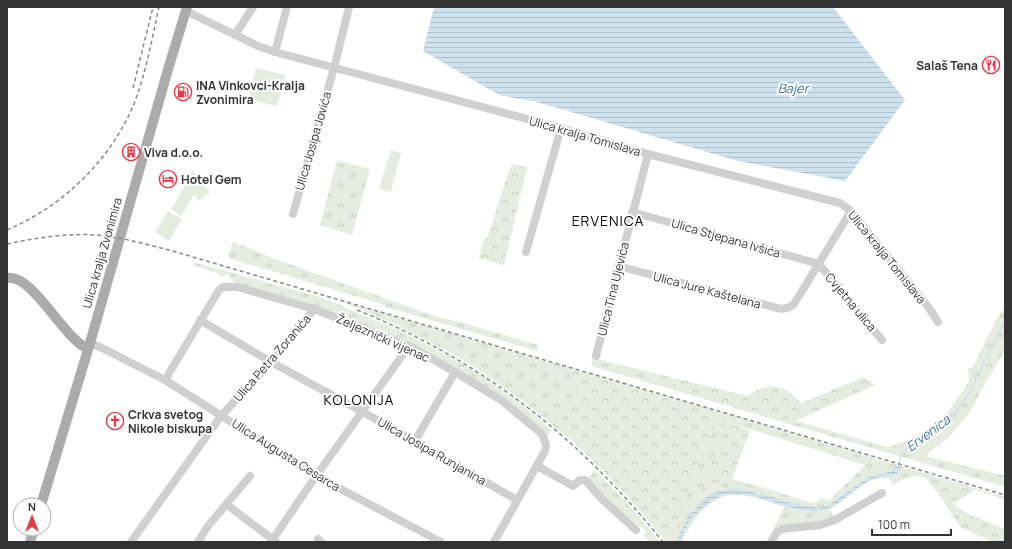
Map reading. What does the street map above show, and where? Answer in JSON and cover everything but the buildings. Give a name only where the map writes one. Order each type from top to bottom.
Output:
[{"type":"main road","name":"Ulica kralja Zvonimira","points":[[43,497],[187,9]]},
{"type":"main road","points":[[7,278],[16,278],[29,287],[76,342],[89,346]]},
{"type":"street","points":[[235,35],[254,7]]},
{"type":"street","points":[[275,52],[287,7]]},
{"type":"street","name":"Ulica Josipa Jovića","points":[[293,214],[334,68],[349,7]]},
{"type":"street","name":"Ulica kralja Tomislava","points":[[187,9],[235,35],[275,52],[561,128],[648,154],[840,203],[851,211],[929,308],[938,322]]},
{"type":"street","points":[[526,252],[561,128]]},
{"type":"street","name":"Ulica Tina Ujevića","points":[[596,356],[648,154]]},
{"type":"street","name":"Cvjetna ulica","points":[[794,304],[851,211]]},
{"type":"street","name":"Ulica Stjepana Ivšića","points":[[632,212],[819,264]]},
{"type":"street","name":"Cvjetna ulica","points":[[819,264],[882,340]]},
{"type":"street","name":"Ulica Jure Kaštelana","points":[[618,266],[781,309],[790,307],[794,304]]},
{"type":"street","name":"Željeznički vijenac","points":[[200,320],[223,286],[237,287],[314,309],[409,346],[501,400],[533,425],[545,439],[545,451],[537,466]]},
{"type":"street","name":"Ulica Petra Zoranića","points":[[132,542],[222,416],[271,362],[314,309]]},
{"type":"street","points":[[165,380],[200,320]]},
{"type":"street","name":"Ulica Josipa Runjanina","points":[[200,320],[271,362],[363,412],[517,500]]},
{"type":"street","name":"Ulica Augusta Cesarca","points":[[89,346],[104,349],[165,380],[316,476],[441,542]]},
{"type":"street","points":[[226,504],[274,541],[316,476],[409,346]]},
{"type":"street","points":[[415,442],[455,372]]},
{"type":"street","points":[[494,542],[537,466],[573,486],[580,480],[585,480],[603,500],[636,530]]},
{"type":"street","points":[[198,542],[208,526],[250,476]]},
{"type":"street","points":[[771,542],[777,532],[782,529],[820,525],[835,520],[882,493]]},
{"type":"green space","points":[[256,68],[286,75],[277,106],[248,99]]},
{"type":"green space","points":[[391,150],[401,153],[391,192],[379,189]]},
{"type":"green space","points":[[337,160],[370,169],[352,235],[320,225]]},
{"type":"green space","points":[[513,164],[527,167],[504,265],[479,258],[484,239],[487,239],[509,170]]},
{"type":"green space","points":[[193,171],[210,192],[199,201],[194,195],[181,216],[171,209],[186,184],[182,179]]},
{"type":"green space","points":[[168,211],[182,219],[169,241],[155,232]]},
{"type":"green space","points":[[233,241],[267,256],[437,317],[460,322],[538,345],[537,351],[386,307],[385,305],[228,258]]},
{"type":"green space","points":[[194,262],[323,298],[407,334],[479,374],[517,401],[552,430],[546,437],[437,358],[237,284],[232,281],[230,275],[224,275],[223,277],[214,272],[193,265]]},
{"type":"green space","points":[[335,299],[573,369],[571,375],[578,382],[578,388],[556,428],[526,403],[453,354],[390,322]]},
{"type":"green space","points":[[1005,307],[1005,351],[983,387],[969,414],[947,439],[925,456],[1005,476],[1005,487],[789,424],[796,421],[888,447],[916,436],[937,423],[945,416],[964,390],[969,380],[969,373],[967,369],[973,367],[996,320]]},
{"type":"green space","points":[[593,358],[678,379],[674,390],[591,366]]},
{"type":"green space","points":[[573,369],[720,412],[688,490],[683,509],[670,542],[666,542],[630,499],[601,469],[556,428],[578,388],[578,382],[571,375]]},
{"type":"green space","points":[[864,377],[875,385],[789,424],[674,390],[678,379],[748,396],[760,389],[775,387],[788,391],[801,403]]},
{"type":"green space","points":[[720,412],[1005,497],[1005,499],[927,475],[926,478],[917,476],[908,477],[893,485],[889,478],[878,479],[864,484],[830,510],[835,518],[772,533],[784,507],[750,497],[738,495],[728,496],[719,498],[703,510],[691,525],[682,542],[670,542],[683,509],[688,490]],"holes":[[[727,422],[865,465],[829,501],[821,498],[815,503],[805,501],[732,479],[722,482],[702,494]]]},
{"type":"green space","points":[[726,422],[750,430],[732,479],[722,482],[701,494]]},
{"type":"green space","points":[[595,470],[630,506],[660,542],[650,542],[644,536],[646,531],[611,504],[588,479]]},
{"type":"green space","points":[[927,475],[975,490],[953,504],[966,513],[1005,529],[1005,542],[993,542],[960,527],[938,493],[926,478]]},
{"type":"water","name":"Bajer","points":[[434,7],[833,7],[905,100],[845,181],[738,161],[537,102],[499,95],[423,51]]},
{"type":"water","points":[[897,465],[902,466],[897,473],[873,479],[832,506],[817,511],[796,509],[745,494],[734,493],[721,496],[708,503],[693,518],[685,530],[680,542],[676,542],[688,516],[706,498],[716,492],[736,488],[787,502],[818,508],[827,506],[867,478],[891,471]]},
{"type":"waterway","name":"Ervenica","points":[[898,466],[901,455],[907,447],[927,437],[950,420],[969,393],[1005,320]]},
{"type":"railway","points":[[133,88],[153,7]]},
{"type":"railway","points":[[7,230],[28,220],[65,195],[98,163],[112,144],[124,125],[134,104],[142,80],[159,7]]},
{"type":"railway","points":[[7,244],[51,236],[96,235],[115,237],[151,245],[1005,495]]},
{"type":"railway","points":[[357,310],[402,330],[445,353],[486,378],[525,406],[562,436],[598,469],[631,504],[663,542]]},
{"type":"place","name":"Salaš Tena","points":[[991,65]]},
{"type":"place","name":"INA Vinkovci-Kralja Zvonimira","points":[[183,92]]},
{"type":"place","name":"Viva d.o.o.","points":[[131,152]]},
{"type":"place","name":"Hotel Gem","points":[[168,179]]},
{"type":"place","name":"Crkva svetog Nikole biskupa","points":[[115,421]]},
{"type":"district","name":"ERVENICA","points":[[608,220]]},
{"type":"district","name":"KOLONIJA","points":[[359,399]]}]
